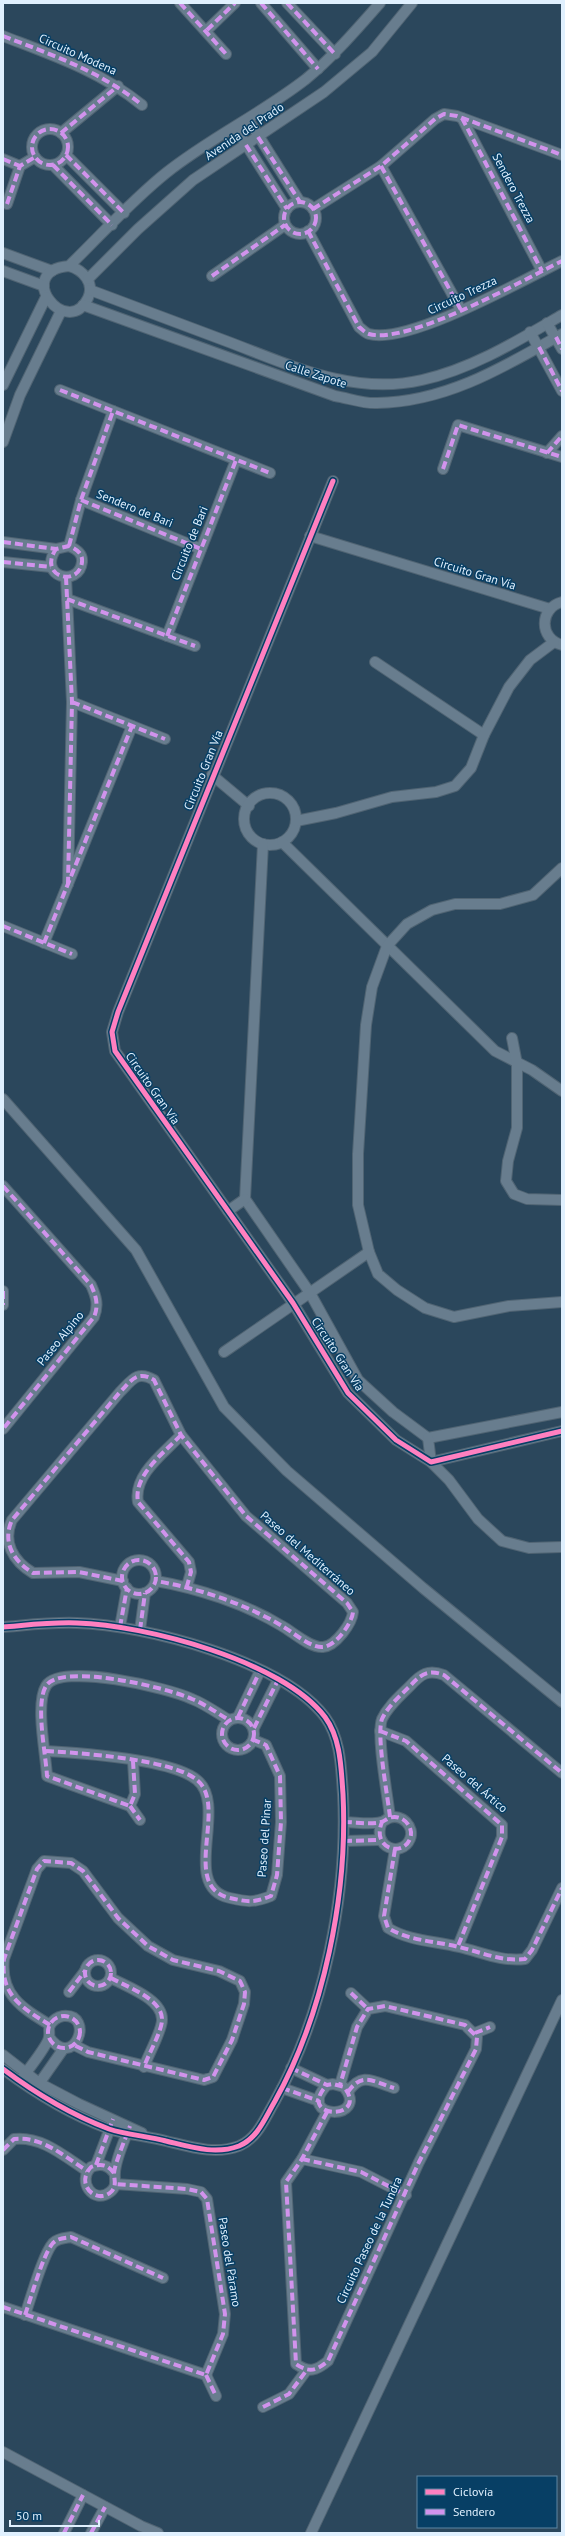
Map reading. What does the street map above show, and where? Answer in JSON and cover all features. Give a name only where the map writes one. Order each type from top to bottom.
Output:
[{"type":"street","points":[[180,3],[206,30],[226,54]]},
{"type":"street","points":[[206,30],[235,3]]},
{"type":"street","points":[[261,3],[318,69]]},
{"type":"street","points":[[287,3],[335,54]]},
{"type":"street","name":"Avenida del Prado","points":[[52,271],[60,267],[69,266],[165,174],[206,144],[235,128],[318,69],[335,54],[380,3]]},
{"type":"street","name":"Avenida del Prado","points":[[88,279],[138,229],[193,180],[324,92],[372,52],[412,3]]},
{"type":"street","name":"Circuito Modena","points":[[3,36],[62,58],[118,86],[61,133]]},
{"type":"street","points":[[118,86],[142,105]]},
{"type":"street","points":[[312,209],[381,166],[435,119],[444,114],[462,118],[562,155]]},
{"type":"street","name":"Sendero Trezza","points":[[462,118],[542,271]]},
{"type":"street","points":[[248,119],[300,202],[312,209],[315,223],[308,231],[298,234],[285,225]]},
{"type":"street","points":[[235,128],[287,209]]},
{"type":"street","points":[[53,165],[58,163],[66,155],[68,143],[61,133],[51,129],[40,132],[33,141],[35,157],[43,163],[53,165],[112,225]]},
{"type":"street","points":[[66,155],[124,213]]},
{"type":"street","points":[[7,204],[20,166],[35,157]]},
{"type":"street","points":[[3,159],[20,166]]},
{"type":"street","points":[[381,166],[461,310]]},
{"type":"street","points":[[285,225],[284,214],[287,209],[300,202]]},
{"type":"street","points":[[212,276],[285,225]]},
{"type":"street","name":"Circuito Trezza","points":[[308,231],[359,327],[367,334],[377,335],[404,332],[436,323],[562,261]]},
{"type":"street","points":[[3,253],[52,271],[44,286],[46,297],[52,306],[62,311],[73,311],[83,305],[90,290],[88,279],[77,268],[69,266]]},
{"type":"street","points":[[3,271],[44,286]]},
{"type":"street","name":"Calle Zapote","points":[[90,290],[319,376],[360,384],[414,381],[445,374],[478,360],[562,315]]},
{"type":"street","points":[[3,385],[46,297]]},
{"type":"street","name":"Calle Zapote","points":[[83,305],[335,396],[376,404],[424,398],[453,390],[486,376],[559,336]]},
{"type":"street","points":[[3,442],[20,395],[62,311]]},
{"type":"street","points":[[547,323],[559,336],[562,350]]},
{"type":"street","points":[[530,332],[562,391]]},
{"type":"street","points":[[60,390],[270,474]]},
{"type":"street","points":[[69,546],[81,500],[113,411]]},
{"type":"street","points":[[442,469],[458,425],[562,457]]},
{"type":"street","points":[[547,453],[562,436]]},
{"type":"street","name":"Circuito de Bari","points":[[167,636],[236,460]]},
{"type":"street","points":[[310,536],[332,481]]},
{"type":"street","name":"Sendero de Bari","points":[[81,500],[201,549]]},
{"type":"street","name":"Circuito Gran Vía","points":[[550,609],[310,536],[212,775],[118,1012],[112,1032],[115,1051],[293,1303],[348,1393],[396,1440],[431,1462],[448,1480],[478,1519],[502,1542],[528,1548],[562,1548]]},
{"type":"street","points":[[3,542],[56,549],[69,546],[78,550],[82,558],[81,568],[75,575],[66,578],[57,575],[51,567],[51,557],[56,549]]},
{"type":"street","points":[[3,562],[51,567]]},
{"type":"street","points":[[66,578],[72,702],[68,884]]},
{"type":"street","points":[[68,599],[194,646]]},
{"type":"street","points":[[296,821],[336,813],[392,797],[436,792],[455,786],[471,768],[484,735],[509,687],[530,660],[558,643],[549,638],[544,626],[546,614],[550,609],[562,602]]},
{"type":"street","points":[[375,662],[484,735]]},
{"type":"street","points":[[72,702],[165,739]]},
{"type":"street","points":[[44,943],[132,726]]},
{"type":"street","points":[[212,775],[249,806]]},
{"type":"street","points":[[265,794],[278,795],[293,808],[296,821],[292,833],[282,842],[269,845],[263,844],[252,837],[245,825],[245,818],[249,806],[265,794]]},
{"type":"street","points":[[282,842],[495,1051],[517,1064],[532,1070],[562,1091]]},
{"type":"street","points":[[228,1211],[245,1199],[263,844]]},
{"type":"street","points":[[562,868],[533,895],[500,904],[455,904],[432,910],[407,924],[387,946],[372,987],[366,1025],[358,1154],[358,1205],[369,1252],[378,1274],[397,1290],[424,1308],[454,1317],[509,1306],[562,1302]]},
{"type":"street","points":[[3,926],[72,954]]},
{"type":"street","points":[[512,1038],[517,1064],[517,1128],[508,1161],[506,1181],[514,1194],[527,1199],[562,1200]]},
{"type":"street","points":[[3,1099],[136,1250],[224,1407],[287,1472],[423,1588],[562,1702]]},
{"type":"street","name":"Paseo Alpino","points":[[3,1186],[91,1285],[97,1299],[97,1311],[94,1317],[3,1429]]},
{"type":"street","name":"Circuito Gran Vía","points":[[245,1199],[310,1293],[358,1380],[393,1412],[428,1438]]},
{"type":"street","points":[[224,1352],[369,1252]]},
{"type":"street","points":[[3,1291],[3,1304]]},
{"type":"street","name":"Paseo del Mediterráneo","points":[[145,1592],[138,1593],[125,1584],[79,1572],[32,1573],[14,1557],[7,1540],[8,1529],[12,1520],[135,1377],[145,1375],[154,1380],[181,1435],[246,1516],[347,1603],[353,1612],[352,1620],[331,1644],[322,1647],[308,1642],[275,1621],[187,1586],[156,1581]]},
{"type":"street","points":[[562,1412],[428,1438],[431,1462],[562,1431]]},
{"type":"street","points":[[181,1435],[141,1480],[136,1491],[138,1502],[189,1562],[191,1572],[187,1586]]},
{"type":"street","points":[[120,1627],[125,1584],[124,1570],[127,1565],[136,1560],[147,1562],[152,1565],[155,1570],[156,1581],[154,1586],[145,1592],[140,1630]]},
{"type":"street","points":[[3,1627],[78,1622],[140,1630],[190,1642],[278,1680],[314,1704],[334,1733],[341,1762],[344,1822],[344,1841],[332,1936],[315,2005],[282,2088],[255,2136],[240,2145],[222,2150],[205,2150],[151,2137],[111,2124],[36,2087],[22,2077],[3,2069]]},
{"type":"street","points":[[260,1671],[233,1718],[223,1727],[222,1736],[225,1744],[232,1749],[241,1750],[249,1747],[254,1740],[254,1728],[278,1680]]},
{"type":"street","points":[[344,1822],[386,1820],[399,1817],[407,1822],[411,1831],[410,1840],[404,1847],[395,1849],[386,1847],[380,1840],[378,1831],[386,1820],[380,1731],[382,1720],[389,1709],[421,1674],[433,1671],[444,1675],[562,1774]]},
{"type":"street","points":[[140,1820],[130,1806],[47,1776],[41,1698],[46,1685],[58,1678],[85,1676],[155,1688],[191,1698],[233,1718],[248,1720],[254,1728]]},
{"type":"street","name":"Paseo del Ártico","points":[[380,1731],[406,1741],[502,1825],[502,1837],[458,1946]]},
{"type":"street","name":"Paseo del Pinar","points":[[46,1751],[97,1753],[177,1770],[197,1780],[207,1793],[207,1872],[209,1886],[220,1896],[252,1903],[271,1896],[277,1875],[281,1822],[280,1776],[266,1744],[254,1740]]},
{"type":"street","points":[[130,1806],[135,1794],[133,1761]]},
{"type":"street","points":[[344,1841],[380,1840]]},
{"type":"street","points":[[395,1849],[384,1916],[388,1928],[400,1936],[458,1946],[510,1961],[525,1959],[532,1950],[562,1888]]},
{"type":"street","points":[[49,2037],[55,2045],[69,2047],[144,2067],[204,2080],[213,2077],[232,2040],[244,2004],[245,1992],[240,1981],[219,1971],[173,1960],[148,1946],[118,1918],[83,1871],[71,1863],[44,1861],[37,1869],[4,1959],[3,1970],[7,1987],[22,2008],[50,2026]]},
{"type":"street","points":[[69,1992],[89,1963],[97,1960],[106,1962],[111,1969],[111,1978],[104,1986],[94,1986],[86,1980],[84,1971]]},
{"type":"street","points":[[111,1978],[155,2003],[161,2011],[162,2021],[144,2067]]},
{"type":"street","points":[[351,1994],[368,2009]]},
{"type":"street","points":[[311,2533],[562,2000]]},
{"type":"street","points":[[340,2084],[357,2027],[368,2009],[385,2006],[464,2025],[475,2033],[490,2027]]},
{"type":"street","points":[[22,2077],[49,2037],[50,2026],[55,2019],[63,2016],[74,2020],[80,2030],[79,2039],[69,2047],[36,2087]]},
{"type":"street","name":"Circuito Paseo de la Tundra","points":[[306,2371],[317,2370],[328,2361],[406,2195],[419,2162],[476,2049],[477,2037],[475,2033]]},
{"type":"street","points":[[3,2055],[22,2077]]},
{"type":"street","points":[[282,2088],[319,2101],[327,2112],[335,2114],[342,2112],[348,2106],[348,2092],[340,2084],[327,2085],[291,2068]]},
{"type":"street","points":[[348,2092],[355,2081],[363,2078],[394,2088]]},
{"type":"street","points":[[319,2101],[321,2092],[327,2085]]},
{"type":"street","points":[[263,2407],[289,2394],[306,2371],[296,2364],[294,2350],[286,2182],[302,2158],[327,2112]]},
{"type":"street","points":[[111,2124],[92,2168],[84,2178],[86,2186],[90,2192],[97,2196],[105,2195],[112,2191],[115,2184],[114,2173],[128,2130]]},
{"type":"street","points":[[3,2150],[14,2139],[28,2137],[92,2168],[107,2166],[114,2173]]},
{"type":"street","points":[[302,2158],[361,2172],[406,2195]]},
{"type":"street","name":"Paseo del Páramo","points":[[115,2184],[187,2189],[201,2192],[207,2199],[225,2314],[223,2334],[206,2375]]},
{"type":"street","points":[[26,2314],[47,2254],[53,2243],[61,2238],[71,2237],[163,2278]]},
{"type":"street","points":[[3,2307],[206,2375],[216,2396]]},
{"type":"street","points":[[3,2452],[83,2496],[158,2533]]},
{"type":"street","points":[[64,2533],[83,2496]]},
{"type":"street","points":[[91,2533],[105,2507]]},
{"type":"marked path","points":[[180,3],[226,54]]},
{"type":"marked path","points":[[207,30],[235,3]]},
{"type":"marked path","points":[[261,3],[318,69]]},
{"type":"marked path","points":[[287,3],[335,54]]},
{"type":"marked path","points":[[3,36],[57,57],[92,73],[126,93],[142,105]]},
{"type":"marked path","points":[[61,133],[118,86]]},
{"type":"marked path","points":[[313,209],[381,166],[435,119],[444,114],[457,116],[562,155]]},
{"type":"marked path","points":[[462,118],[542,271]]},
{"type":"marked path","points":[[50,129],[63,134],[68,147],[63,160],[50,165],[37,160],[32,147],[37,134],[50,129]]},
{"type":"marked path","points":[[258,137],[300,202]]},
{"type":"marked path","points":[[246,145],[287,209]]},
{"type":"marked path","points":[[66,155],[124,213]]},
{"type":"marked path","points":[[7,204],[20,166],[35,157]]},
{"type":"marked path","points":[[3,159],[20,166]]},
{"type":"marked path","points":[[53,165],[112,225]]},
{"type":"marked path","points":[[381,166],[461,310]]},
{"type":"marked path","points":[[300,202],[311,207],[316,218],[311,229],[300,234],[289,229],[284,218],[289,207],[300,202]]},
{"type":"marked path","points":[[212,276],[285,225]]},
{"type":"marked path","points":[[308,231],[359,327],[369,334],[387,335],[410,330],[437,321],[466,309],[562,261]]},
{"type":"marked path","points":[[556,337],[562,349]]},
{"type":"marked path","points":[[539,347],[562,391]]},
{"type":"marked path","points":[[60,390],[270,473]]},
{"type":"marked path","points":[[69,546],[81,500],[113,411]]},
{"type":"marked path","points":[[443,469],[458,425],[562,457]]},
{"type":"marked path","points":[[547,453],[562,436]]},
{"type":"marked path","points":[[167,636],[236,460]]},
{"type":"marked path","points":[[81,500],[201,549]]},
{"type":"marked path","points":[[3,542],[56,549],[69,546],[72,547],[78,552],[82,559],[79,570],[74,575],[67,577],[61,576],[55,572],[52,566],[52,559],[56,549]]},
{"type":"marked path","points":[[3,562],[51,567]]},
{"type":"marked path","points":[[66,577],[72,702],[68,884]]},
{"type":"marked path","points":[[67,599],[195,646]]},
{"type":"marked path","points":[[72,702],[165,739]]},
{"type":"marked path","points":[[44,943],[132,726]]},
{"type":"marked path","points":[[3,926],[72,954]]},
{"type":"marked path","points":[[3,1186],[91,1285],[97,1305],[94,1317],[3,1429]]},
{"type":"marked path","points":[[3,1291],[3,1305]]},
{"type":"marked path","points":[[123,1581],[79,1572],[33,1573],[15,1557],[11,1550],[8,1536],[12,1520],[120,1392],[132,1380],[139,1376],[148,1377],[154,1380],[181,1435],[246,1516],[347,1603],[353,1612],[350,1622],[338,1638],[328,1646],[318,1647],[268,1618],[237,1604],[188,1588],[156,1581]]},
{"type":"marked path","points":[[181,1435],[151,1465],[145,1474],[140,1483],[138,1502],[189,1562],[191,1572],[187,1586]]},
{"type":"marked path","points":[[139,1560],[151,1565],[156,1577],[151,1589],[139,1594],[127,1589],[122,1577],[127,1565],[139,1560]]},
{"type":"marked path","points":[[120,1627],[127,1588]]},
{"type":"marked path","points":[[140,1630],[145,1593]]},
{"type":"marked path","points":[[238,1717],[260,1671]]},
{"type":"marked path","points":[[390,1817],[381,1752],[380,1738],[382,1719],[398,1697],[425,1674],[433,1672],[444,1675],[562,1773]]},
{"type":"marked path","points":[[133,1761],[135,1794],[130,1806],[47,1776],[41,1717],[41,1705],[46,1686],[55,1679],[71,1676],[116,1679],[180,1694],[206,1706],[229,1720]]},
{"type":"marked path","points":[[254,1728],[278,1680]]},
{"type":"marked path","points":[[235,1718],[241,1718],[250,1722],[254,1734],[250,1746],[241,1750],[235,1750],[226,1746],[222,1737],[222,1731],[226,1722],[235,1718]]},
{"type":"marked path","points":[[380,1731],[406,1741],[502,1825],[502,1837],[458,1946]]},
{"type":"marked path","points":[[46,1751],[80,1753],[147,1762],[185,1773],[197,1780],[206,1792],[208,1808],[206,1845],[208,1879],[215,1891],[230,1898],[250,1901],[260,1900],[271,1896],[277,1875],[281,1822],[280,1776],[266,1745],[254,1740]]},
{"type":"marked path","points":[[130,1806],[140,1820]]},
{"type":"marked path","points":[[344,1822],[372,1823],[382,1822],[389,1818],[398,1817],[403,1819],[411,1830],[410,1839],[406,1845],[395,1849],[384,1844],[380,1831],[382,1822]]},
{"type":"marked path","points":[[344,1841],[380,1840]]},
{"type":"marked path","points":[[395,1849],[384,1916],[388,1928],[413,1938],[459,1947],[500,1958],[516,1960],[525,1959],[532,1950],[562,1888]]},
{"type":"marked path","points":[[50,2025],[30,2013],[15,1999],[9,1991],[4,1971],[4,1959],[37,1869],[44,1861],[71,1863],[83,1871],[118,1918],[148,1946],[173,1960],[219,1971],[240,1981],[245,1992],[244,2004],[232,2040],[213,2077],[204,2080],[88,2052],[74,2045]]},
{"type":"marked path","points":[[98,1960],[107,1964],[111,1973],[107,1982],[98,1986],[89,1982],[85,1973],[89,1964],[98,1960]]},
{"type":"marked path","points":[[69,1992],[85,1971]]},
{"type":"marked path","points":[[111,1978],[143,1994],[157,2006],[161,2013],[162,2020],[160,2030],[144,2067]]},
{"type":"marked path","points":[[351,1993],[368,2009]]},
{"type":"marked path","points":[[327,2112],[302,2159],[286,2182],[296,2364],[309,2370],[316,2369],[328,2361],[419,2162],[476,2049],[477,2037],[465,2025],[385,2006],[368,2009],[357,2027],[340,2085]]},
{"type":"marked path","points":[[64,2016],[70,2017],[77,2023],[80,2032],[79,2038],[73,2045],[64,2048],[58,2047],[51,2041],[48,2032],[49,2026],[55,2019],[64,2016]]},
{"type":"marked path","points":[[475,2033],[490,2027]]},
{"type":"marked path","points":[[291,2068],[327,2085],[333,2084],[344,2087],[350,2098],[348,2106],[342,2111],[333,2112],[325,2110],[320,2105],[319,2097],[327,2085]]},
{"type":"marked path","points":[[348,2092],[353,2086],[363,2080],[374,2081],[394,2088]]},
{"type":"marked path","points":[[282,2088],[319,2101]]},
{"type":"marked path","points":[[96,2165],[113,2119]]},
{"type":"marked path","points":[[114,2173],[109,2168],[104,2166],[98,2165],[91,2167],[86,2174],[86,2186],[95,2195],[100,2196],[106,2195],[114,2189],[114,2173],[118,2157],[130,2126]]},
{"type":"marked path","points":[[3,2150],[14,2139],[34,2141],[61,2153],[87,2171]]},
{"type":"marked path","points":[[302,2159],[361,2172],[406,2195]]},
{"type":"marked path","points":[[3,2307],[206,2375],[223,2334],[225,2314],[207,2199],[201,2192],[187,2189],[115,2184]]},
{"type":"marked path","points":[[25,2315],[45,2256],[53,2243],[62,2238],[71,2237],[163,2278]]},
{"type":"marked path","points":[[263,2407],[289,2394],[306,2371]]},
{"type":"marked path","points":[[206,2375],[216,2396]]},
{"type":"marked path","points":[[64,2533],[83,2495]]},
{"type":"marked path","points":[[91,2533],[105,2507]]},
{"type":"cycle path","points":[[333,481],[118,1012],[112,1032],[115,1051],[293,1303],[348,1393],[396,1440],[431,1462],[562,1431]]},
{"type":"cycle path","points":[[3,1627],[49,1623],[77,1623],[105,1625],[139,1631],[211,1650],[246,1663],[278,1679],[305,1697],[325,1717],[334,1735],[341,1764],[344,1832],[337,1912],[319,1992],[307,2030],[292,2067],[275,2101],[256,2133],[246,2142],[230,2149],[212,2150],[185,2146],[109,2129],[54,2103],[3,2069]]}]
